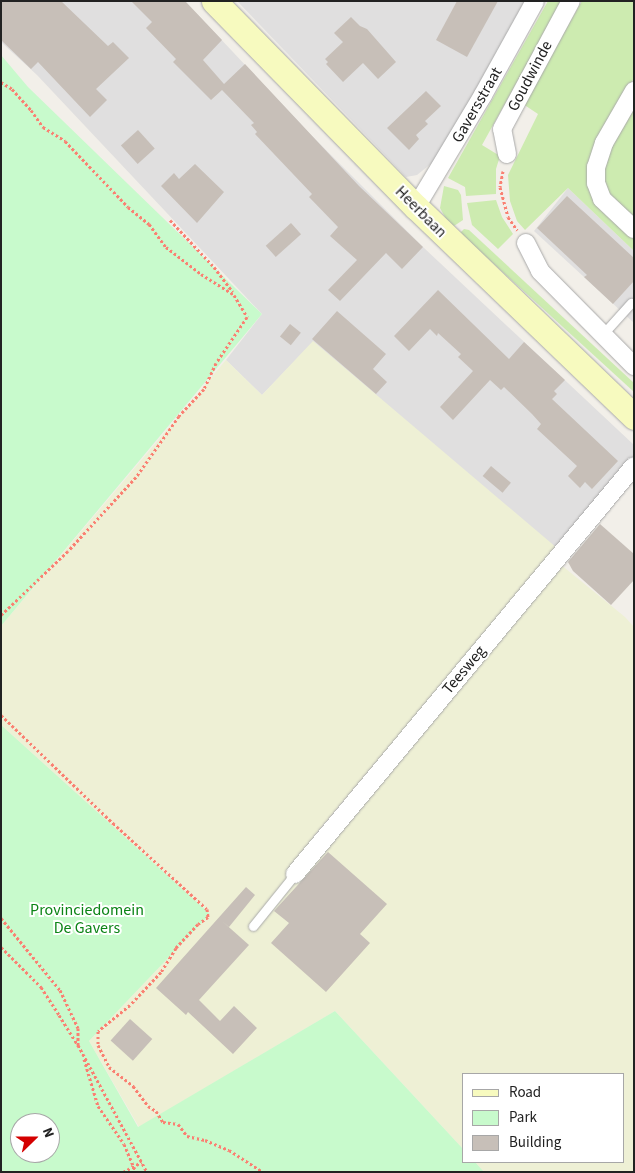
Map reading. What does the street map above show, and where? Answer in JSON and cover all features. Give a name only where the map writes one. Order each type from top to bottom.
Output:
[{"type":"street","name":"Heerbaan","points":[[214,1],[416,207],[634,417]]},
{"type":"street","name":"Gaversstraat","points":[[416,207],[484,95],[535,1]]},
{"type":"street","name":"Goudwinde","points":[[507,154],[502,129],[571,1]]},
{"type":"street","points":[[634,91],[604,143],[596,167],[596,183],[602,199],[634,229]]},
{"type":"street","points":[[526,243],[540,271],[634,366]]},
{"type":"street","name":"Teesweg","points":[[295,874],[634,466]]},
{"type":"lane","points":[[603,334],[631,303]]},
{"type":"lane","points":[[253,926],[295,874]]},
{"type":"path","points":[[1,82],[12,89],[43,127],[65,142],[128,207],[149,224],[166,247],[200,274],[234,294]]},
{"type":"path","points":[[507,154],[500,187],[508,216],[526,243]]},
{"type":"path","points":[[1,615],[68,551],[136,477],[179,416],[204,388],[216,363],[247,317],[234,294],[214,267],[170,220]]},
{"type":"path","points":[[1,715],[113,823],[207,909],[208,917],[198,924],[185,941],[176,948],[161,972],[130,1005],[98,1031],[98,1045],[109,1067],[133,1086],[148,1106],[156,1111],[163,1122],[178,1124],[187,1136],[205,1140],[229,1150],[263,1172]]},
{"type":"path","points":[[1,918],[60,990],[78,1028],[78,1045]]},
{"type":"path","points":[[1,947],[41,987],[78,1045],[147,1172]]},
{"type":"path","points":[[84,1056],[98,1106],[115,1129],[136,1172]]},
{"type":"path","points":[[124,1172],[142,1162]]},
{"type":"shaded area","points":[[1,1],[185,1],[312,136],[423,247],[634,445],[634,456],[557,549],[313,342],[262,395],[226,360],[262,314],[37,75],[1,42]]},
{"type":"shaded area","points":[[237,1],[525,1],[437,159],[417,175],[406,177]]},
{"type":"shaded area","points":[[568,188],[634,251],[634,323],[534,231]]},
{"type":"green space","points":[[548,1],[562,1],[482,145],[500,156],[496,169],[496,194],[466,196],[465,187],[448,178]]},
{"type":"green space","points":[[582,1],[634,1],[634,78],[599,140],[598,204],[634,239],[634,251],[568,188],[525,230],[517,221],[510,201],[508,175],[538,114],[523,104]]},
{"type":"green space","points":[[1,55],[28,87],[262,314],[1,626]]},
{"type":"green space","points":[[634,102],[634,221],[605,189],[601,170],[608,148]]},
{"type":"green space","points":[[444,186],[458,190],[461,195],[463,220],[451,228],[440,208]]},
{"type":"green space","points":[[496,200],[502,217],[513,234],[498,249],[472,225],[467,203]]},
{"type":"green space","points":[[464,229],[469,230],[634,383],[634,392],[460,233]]},
{"type":"green space","points":[[313,341],[557,548],[313,837],[324,847],[560,564],[625,617],[634,627],[634,1172],[484,1172],[476,1163],[625,1163],[625,1073],[462,1073],[462,1148],[335,1011],[139,1127],[89,1041],[210,914],[1,725],[1,626],[226,360],[262,395]]},
{"type":"green space","name":"Provinciedomein De Gavers","points":[[1,725],[210,914],[89,1041],[138,1127],[335,1011],[462,1148],[462,1163],[476,1163],[484,1172],[1,1172]]},
{"type":"building","points":[[1,1],[61,1],[108,46],[113,42],[129,58],[96,89],[107,100],[90,117],[38,62],[31,69],[1,40]]},
{"type":"building","points":[[131,1],[185,1],[222,40],[203,60],[224,84],[245,64],[359,186],[423,247],[402,269],[386,253],[340,301],[328,290],[357,260],[330,236],[338,227],[309,197],[312,194],[255,134],[257,132],[251,125],[254,123],[222,90],[211,100],[173,62],[176,59],[146,28],[152,22]]},
{"type":"building","points":[[457,1],[498,1],[467,57],[436,40]]},
{"type":"building","points":[[351,17],[360,26],[367,29],[396,62],[378,79],[363,63],[343,82],[326,64],[328,62],[325,59],[343,42],[334,33]]},
{"type":"building","points":[[426,91],[441,106],[425,121],[428,124],[416,135],[419,139],[409,150],[387,128]]},
{"type":"building","points":[[138,130],[155,149],[138,164],[121,145]]},
{"type":"building","points":[[195,164],[224,192],[197,223],[161,186],[174,173],[179,179]]},
{"type":"building","points":[[567,196],[634,258],[634,281],[613,304],[584,277],[587,275],[537,228]]},
{"type":"building","points":[[291,223],[301,234],[276,257],[266,246]]},
{"type":"building","points":[[438,290],[509,359],[524,342],[565,380],[554,391],[557,394],[552,399],[618,461],[592,489],[585,482],[580,488],[568,476],[577,466],[537,429],[541,424],[504,387],[501,390],[490,380],[453,420],[440,407],[473,371],[458,357],[461,354],[438,333],[437,336],[430,329],[409,351],[394,336]]},
{"type":"building","points":[[337,311],[386,354],[373,369],[387,382],[376,394],[312,339]]},
{"type":"building","points":[[290,324],[301,333],[291,345],[280,336]]},
{"type":"building","points":[[491,466],[511,483],[503,493],[483,476]]},
{"type":"building","points":[[600,524],[634,554],[634,580],[611,605],[573,571],[568,562]]},
{"type":"building","points":[[328,852],[387,904],[360,934],[370,943],[326,992],[271,943],[289,923],[274,911]]},
{"type":"building","points":[[246,887],[255,895],[229,927],[222,921],[249,945],[199,1000],[220,1021],[234,1006],[257,1028],[233,1054],[188,1012],[186,1015],[156,988]]},
{"type":"building","points":[[130,1019],[152,1039],[133,1061],[111,1041]]}]
